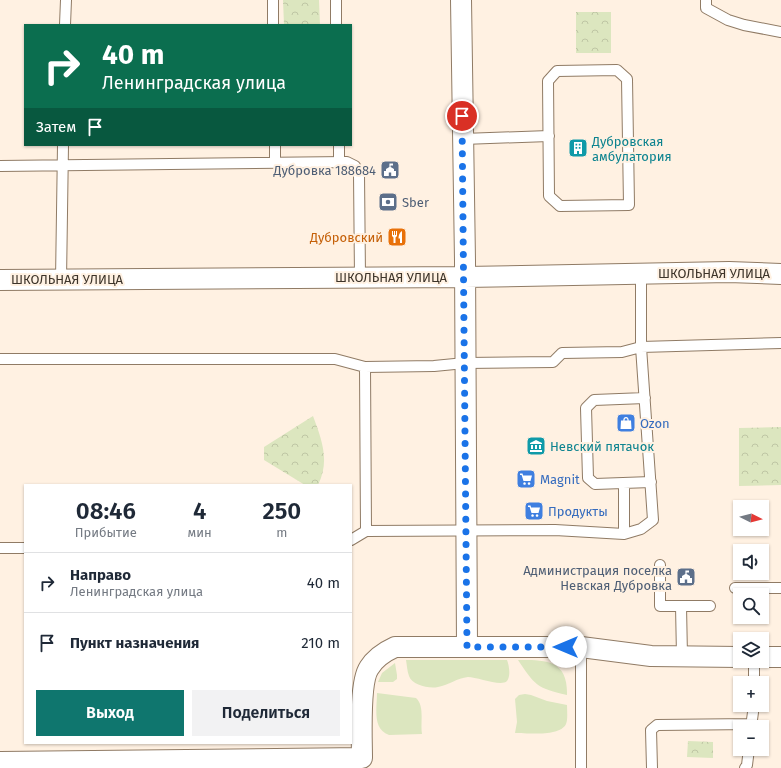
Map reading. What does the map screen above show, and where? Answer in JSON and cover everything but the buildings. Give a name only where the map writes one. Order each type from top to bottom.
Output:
[{"type":"street","points":[[461,0],[465,277],[467,647]]},
{"type":"street","name":"ШКОЛЬНАЯ УЛИЦА","points":[[0,280],[465,277],[729,272],[781,274]]},
{"type":"street","points":[[0,762],[82,765],[335,763],[362,758],[363,688],[368,669],[380,654],[395,647],[581,647],[651,656],[733,657]]},
{"type":"street","points":[[769,657],[781,657]]},
{"type":"lane","points":[[65,24],[66,0]]},
{"type":"lane","points":[[273,0],[273,24]]},
{"type":"lane","points":[[336,0],[336,24]]},
{"type":"lane","points":[[706,0],[706,8],[728,20],[744,25],[781,32]]},
{"type":"lane","points":[[617,70],[627,79],[628,205],[560,206],[549,196],[549,136],[548,81],[557,71],[617,70]]},
{"type":"lane","points":[[463,139],[549,136]]},
{"type":"lane","points":[[61,280],[63,146]]},
{"type":"lane","points":[[275,146],[275,163]]},
{"type":"lane","points":[[338,146],[339,162]]},
{"type":"lane","points":[[0,166],[347,162],[355,166],[359,174],[360,277]]},
{"type":"lane","points":[[352,539],[366,531],[554,530],[624,534],[640,529],[653,520],[641,347],[641,273]]},
{"type":"lane","points":[[0,359],[335,359],[365,366],[434,366],[465,363],[553,362],[562,353],[622,352],[641,347],[781,344]]},
{"type":"lane","points":[[365,366],[366,531]]},
{"type":"lane","points":[[645,398],[594,400],[586,408],[588,478],[595,484],[651,482]]},
{"type":"lane","points":[[624,482],[624,534]]},
{"type":"lane","points":[[0,548],[24,548]]},
{"type":"lane","points":[[660,565],[660,606],[710,606]]},
{"type":"lane","points":[[769,588],[781,588]]},
{"type":"lane","points":[[681,606],[682,656]]},
{"type":"lane","points":[[581,647],[581,768]]},
{"type":"lane","points":[[652,768],[651,730],[657,725],[733,725]]},
{"type":"lane","points":[[745,768],[748,756]]},
{"type":"green space","points":[[283,0],[319,0],[320,24],[284,24]]},
{"type":"green space","points":[[576,12],[611,12],[611,53],[576,53]]},
{"type":"green space","points":[[313,416],[322,442],[324,459],[324,467],[318,484],[303,484],[264,460],[264,447]]},
{"type":"green space","points":[[781,427],[781,485],[739,486],[739,428]]},
{"type":"green space","points":[[406,660],[507,660],[509,676],[507,681],[504,683],[468,677],[438,687],[426,687],[417,684],[411,679]]},
{"type":"green space","points":[[518,660],[537,660],[553,664],[559,668],[564,674],[567,695],[549,690],[537,684],[528,675]]},
{"type":"green space","points":[[395,663],[397,679],[393,682],[378,682],[382,673]]},
{"type":"green space","points":[[377,693],[416,698],[419,701],[421,710],[422,734],[389,735],[384,732],[378,723],[376,711]]},
{"type":"green space","points":[[525,694],[567,705],[566,724],[563,728],[550,733],[515,733],[517,722],[515,699],[519,695]]},
{"type":"green space","points":[[688,741],[713,742],[713,758],[687,757]]},
{"type":"place","name":"Дубровская амбулатория","points":[[578,148]]},
{"type":"place","name":"Дубровка 188684","points":[[390,170]]},
{"type":"place","name":"Sber","points":[[388,202]]},
{"type":"place","name":"Дубровский","points":[[397,237]]},
{"type":"place","name":"Ozon","points":[[626,423]]},
{"type":"place","name":"Невский пятачок","points":[[536,446]]},
{"type":"place","name":"Magnit","points":[[526,479]]},
{"type":"place","name":"Продукты","points":[[534,511]]},
{"type":"place","name":"Администрация поселка Невская Дубровка","points":[[686,577]]},
{"type":"route","points":[[462,116],[467,647],[566,647]]}]
